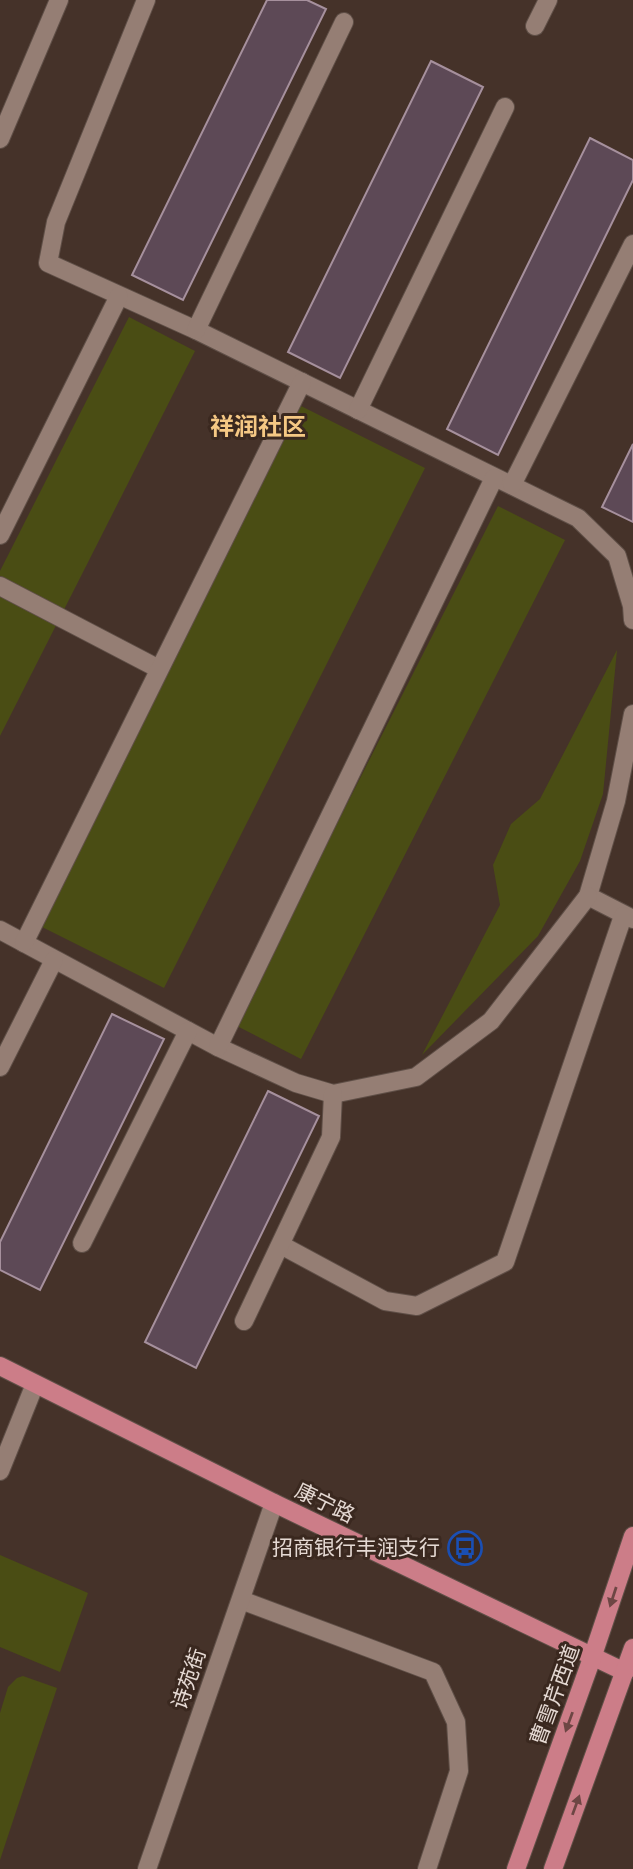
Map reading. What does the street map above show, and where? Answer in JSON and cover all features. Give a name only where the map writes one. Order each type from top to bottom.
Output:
[{"type":"main road","name":"康宁路","points":[[0,1366],[274,1503],[629,1674]]},
{"type":"main road","name":"曹雪芹西道","points":[[516,1869],[633,1536]]},
{"type":"main road","points":[[552,1869],[629,1674],[633,1648]]},
{"type":"street","points":[[0,139],[59,0]]},
{"type":"street","points":[[146,0],[55,222],[48,263],[196,330],[578,518],[617,556],[633,610]]},
{"type":"street","points":[[535,26],[548,0]]},
{"type":"street","points":[[196,330],[345,22]]},
{"type":"street","points":[[358,410],[505,107]]},
{"type":"street","points":[[512,485],[633,244]]},
{"type":"street","points":[[0,535],[119,296]]},
{"type":"street","points":[[24,943],[302,382]]},
{"type":"street","points":[[218,1047],[494,478]]},
{"type":"street","points":[[0,586],[159,669]]},
{"type":"street","points":[[0,930],[218,1047],[296,1083],[333,1094],[416,1077],[491,1021],[588,897],[616,801],[633,714]]},
{"type":"street","points":[[281,1245],[384,1301],[417,1306],[505,1262],[628,918],[588,897]]},
{"type":"street","points":[[0,1067],[54,960]]},
{"type":"street","points":[[82,1243],[188,1031]]},
{"type":"street","points":[[244,1321],[331,1138],[333,1094]]},
{"type":"street","points":[[0,1471],[35,1384]]},
{"type":"street","name":"诗苑街","points":[[149,1869],[274,1503]]},
{"type":"street","points":[[241,1600],[433,1672],[456,1722],[459,1771],[427,1869]]},
{"type":"shaded area","points":[[129,317],[195,351],[0,736],[0,571]]},
{"type":"shaded area","points":[[301,406],[425,468],[164,988],[40,926]]},
{"type":"shaded area","points":[[498,506],[565,540],[301,1059],[235,1025]]},
{"type":"shaded area","points":[[617,650],[603,794],[580,861],[538,936],[422,1055],[500,905],[493,865],[511,824],[540,799]]},
{"type":"shaded area","points":[[0,1555],[88,1593],[60,1672],[0,1647]]},
{"type":"shaded area","points":[[23,1676],[57,1688],[0,1860],[0,1713],[8,1687]]},
{"type":"building","points":[[267,0],[307,0],[326,9],[183,300],[132,275]]},
{"type":"building","points":[[431,61],[483,87],[340,378],[288,352]]},
{"type":"building","points":[[590,138],[633,160],[633,180],[498,455],[447,429]]},
{"type":"building","points":[[633,444],[633,522],[602,507]]},
{"type":"building","points":[[112,1014],[164,1039],[40,1290],[0,1270],[0,1242]]},
{"type":"building","points":[[268,1091],[319,1116],[196,1368],[145,1342]]},
{"type":"place","name":"招商银行丰润支行","points":[[465,1548]]},
{"type":"district","name":"祥润社区","points":[[258,427]]}]
